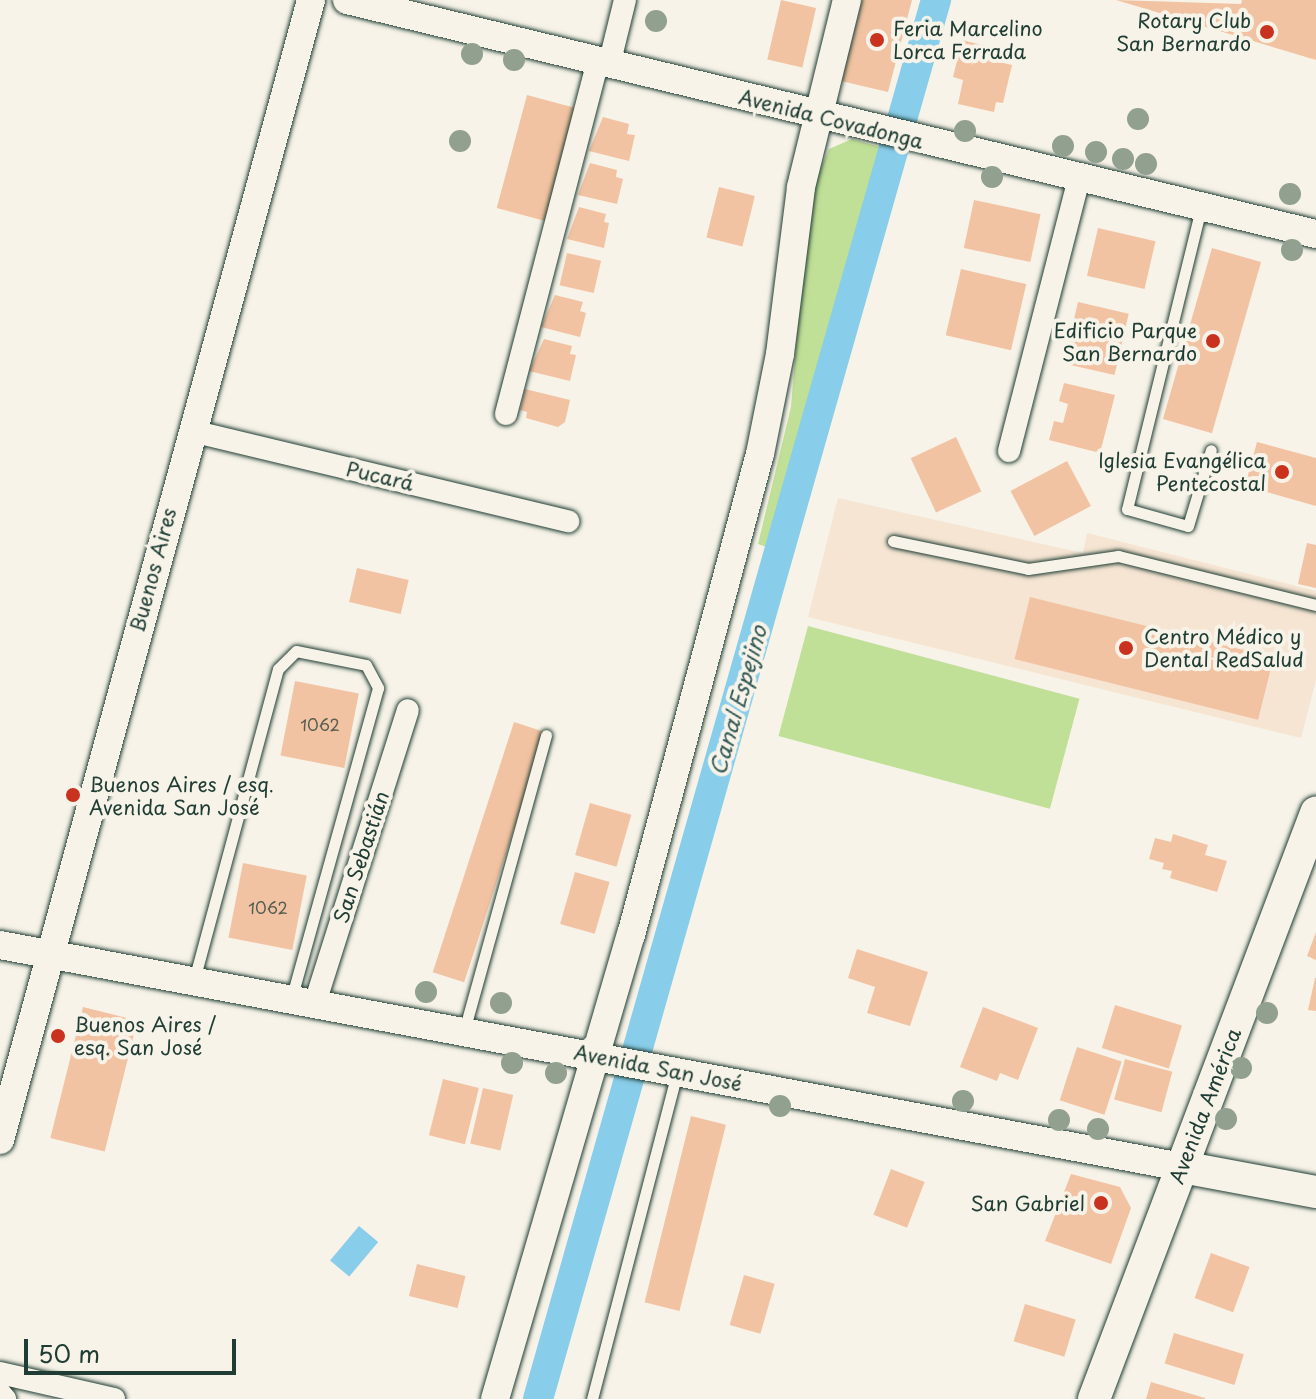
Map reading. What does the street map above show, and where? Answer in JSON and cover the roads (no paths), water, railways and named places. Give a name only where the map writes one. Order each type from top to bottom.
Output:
[{"type":"main road","name":"Avenida América","points":[[1094,1399],[1316,813]]},
{"type":"main road","name":"Avenida San José","points":[[1182,1167],[1316,1192]]},
{"type":"street","name":"Buenos Aires","points":[[0,1140],[5,1099],[311,0]]},
{"type":"street","name":"Avenida Covadonga","points":[[347,0],[817,117],[1316,234]]},
{"type":"street","points":[[506,414],[603,63],[625,0]]},
{"type":"street","points":[[495,1399],[604,1057],[760,454],[782,343],[801,187],[847,0]]},
{"type":"street","points":[[1009,451],[1079,179]]},
{"type":"street","name":"Pucará","points":[[192,431],[568,521]]},
{"type":"street","name":"San Sebastián","points":[[303,1001],[408,710]]},
{"type":"street","name":"Avenida San José","points":[[0,945],[1182,1167]]},
{"type":"street","points":[[0,1373],[114,1399]]},
{"type":"street","points":[[0,1393],[5,1399]]},
{"type":"lane","points":[[1201,208],[1127,509],[1188,526],[1211,450]]},
{"type":"lane","points":[[893,541],[1028,569],[1118,556],[1316,605]]},
{"type":"lane","points":[[194,981],[278,669],[296,651],[366,665],[378,688],[303,1001]]},
{"type":"lane","points":[[464,1031],[546,735]]},
{"type":"lane","points":[[592,1399],[674,1070]]},
{"type":"water","points":[[359,1226],[378,1242],[349,1277],[330,1260]]},
{"type":"waterway","name":"Canal Espejino","points":[[538,1399],[936,0]]},
{"type":"place","name":"Rotary Club San Bernardo","points":[[1267,32]]},
{"type":"place","name":"Feria Marcelino Lorca Ferrada","points":[[877,40]]},
{"type":"place","name":"Edificio Parque San Bernardo","points":[[1213,341]]},
{"type":"place","name":"Iglesia Evangélica Pentecostal","points":[[1282,472]]},
{"type":"place","name":"Centro Médico y Dental RedSalud","points":[[1126,648]]},
{"type":"place","name":"Buenos Aires / esq. Avenida San José","points":[[73,795]]},
{"type":"place","name":"Buenos Aires / esq. San José","points":[[58,1036]]},
{"type":"place","name":"San Gabriel","points":[[1101,1203]]}]
